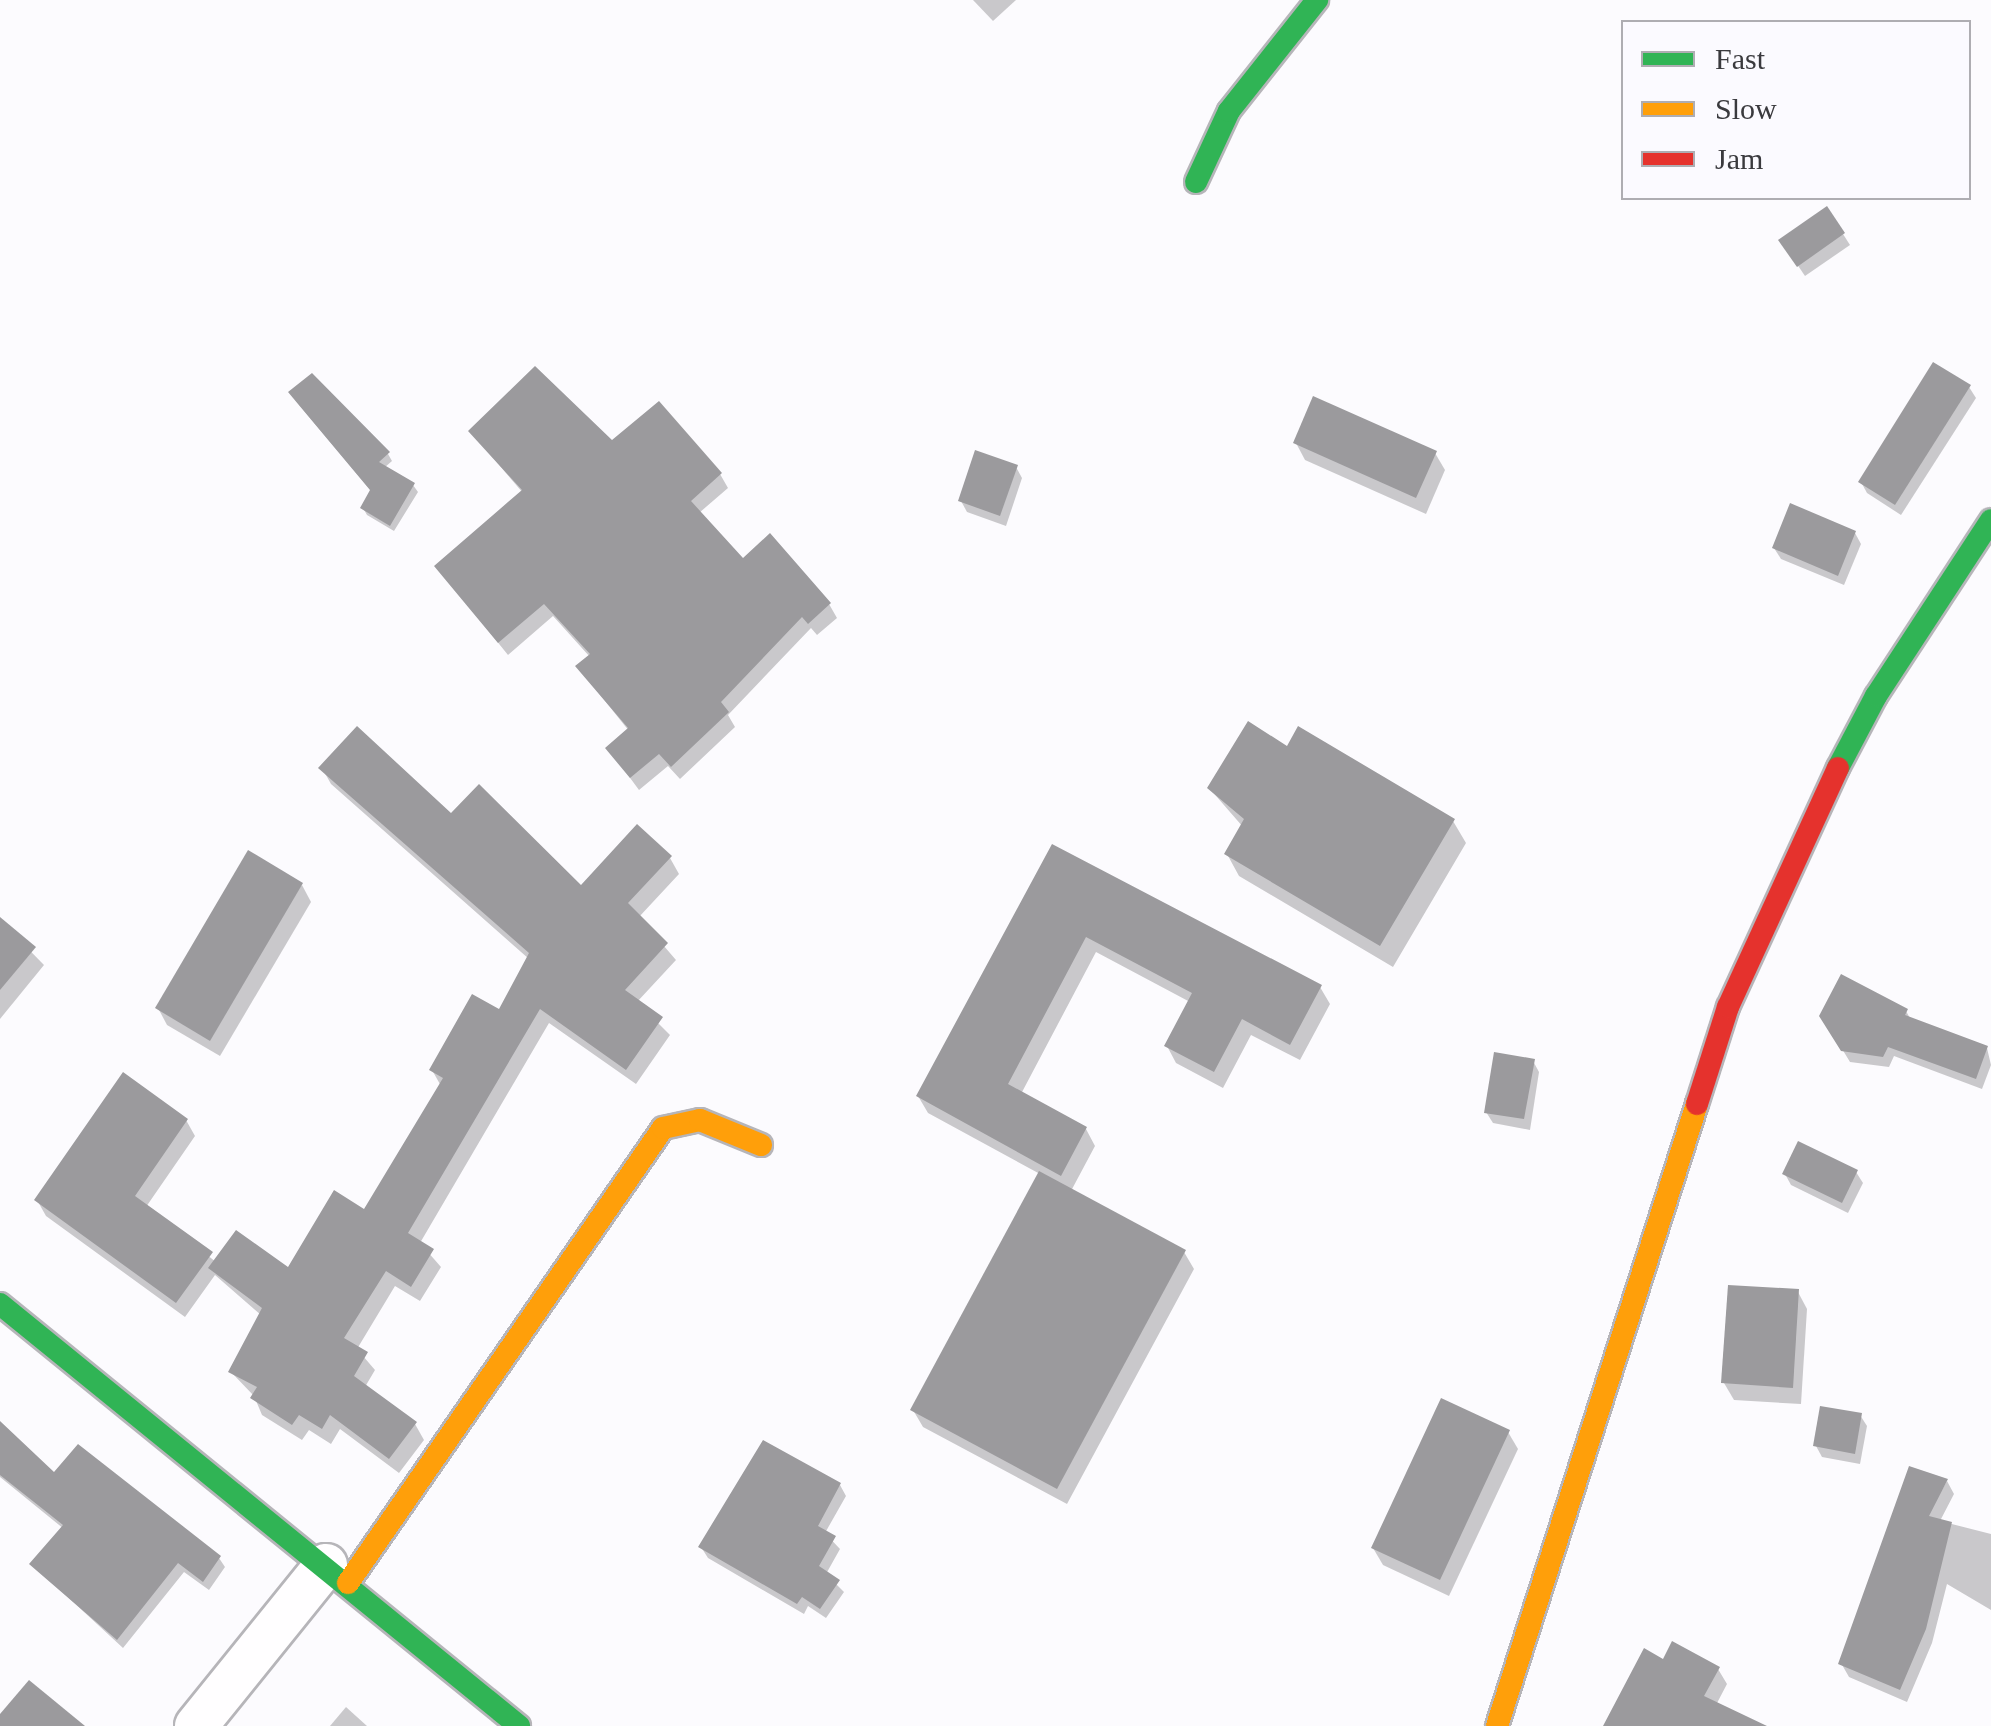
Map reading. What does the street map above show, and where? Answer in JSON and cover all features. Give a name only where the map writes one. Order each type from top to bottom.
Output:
[{"type":"street","points":[[1196,182],[1229,111],[1317,0]]},
{"type":"street","points":[[1497,1726],[1728,1007],[1802,837],[1876,696],[1991,520]]},
{"type":"street","points":[[196,1726],[337,1574],[663,1128],[700,1120],[761,1145]]},
{"type":"street","points":[[0,1304],[337,1574],[519,1726]]},
{"type":"building","points":[[1827,206],[1845,233],[1797,267],[1778,240]]},
{"type":"building","points":[[1933,362],[1971,385],[1895,505],[1858,482]]},
{"type":"building","points":[[535,366],[612,440],[659,401],[722,473],[691,501],[743,558],[770,533],[831,603],[808,624],[802,617],[721,702],[729,712],[671,767],[659,754],[630,778],[605,748],[628,728],[575,666],[590,654],[544,604],[498,643],[434,566],[522,490],[468,431]]},
{"type":"building","points":[[312,373],[390,452],[379,462],[415,483],[390,526],[360,508],[370,490],[288,392]]},
{"type":"building","points":[[1313,396],[1437,451],[1416,498],[1293,443]]},
{"type":"building","points":[[975,450],[1018,465],[1000,516],[958,501]]},
{"type":"building","points":[[1790,503],[1856,531],[1838,576],[1772,548]]},
{"type":"building","points":[[1248,721],[1287,746],[1298,726],[1455,819],[1380,946],[1224,854],[1244,819],[1207,788]]},
{"type":"building","points":[[357,726],[451,813],[479,784],[581,885],[637,824],[672,856],[628,903],[668,943],[625,990],[663,1017],[626,1070],[540,1009],[408,1233],[434,1249],[411,1287],[386,1271],[344,1338],[368,1352],[354,1376],[417,1422],[389,1459],[330,1415],[322,1429],[299,1415],[292,1425],[250,1398],[257,1387],[228,1372],[262,1308],[208,1268],[236,1230],[288,1267],[334,1190],[364,1209],[443,1078],[429,1070],[472,994],[499,1009],[529,953],[318,768]]},
{"type":"building","points":[[1052,844],[1322,985],[1290,1045],[1242,1019],[1214,1072],[1164,1046],[1192,993],[1086,937],[1008,1084],[1087,1127],[1061,1176],[916,1096]]},
{"type":"building","points":[[248,850],[303,883],[210,1041],[155,1008]]},
{"type":"building","points":[[0,917],[36,947],[0,990]]},
{"type":"building","points":[[1841,974],[1908,1009],[1905,1015],[1988,1046],[1976,1079],[1888,1047],[1883,1057],[1841,1051],[1819,1016]]},
{"type":"building","points":[[1494,1052],[1535,1059],[1524,1119],[1484,1113]]},
{"type":"building","points":[[123,1072],[188,1119],[135,1196],[213,1252],[176,1303],[34,1200]]},
{"type":"building","points":[[1798,1141],[1858,1170],[1842,1203],[1782,1174]]},
{"type":"building","points":[[1039,1171],[1186,1250],[1057,1489],[910,1410]]},
{"type":"building","points":[[1728,1285],[1799,1289],[1793,1388],[1721,1383]]},
{"type":"building","points":[[1441,1398],[1510,1430],[1440,1580],[1371,1548]]},
{"type":"building","points":[[1820,1406],[1862,1413],[1855,1454],[1813,1446]]},
{"type":"building","points":[[0,1421],[54,1472],[78,1444],[221,1556],[203,1582],[178,1563],[117,1640],[29,1564],[63,1525],[0,1475]]},
{"type":"building","points":[[763,1440],[841,1483],[818,1526],[836,1536],[819,1566],[840,1580],[820,1609],[802,1597],[797,1604],[698,1547]]},
{"type":"building","points":[[1909,1466],[1948,1479],[1929,1516],[1952,1522],[1926,1629],[1900,1690],[1838,1664]]},
{"type":"building","points":[[1672,1641],[1720,1667],[1704,1696],[1767,1726],[1603,1726],[1644,1648],[1663,1659]]},
{"type":"building","points":[[29,1680],[85,1726],[0,1726],[0,1714]]},
{"type":"traffic: fast","points":[[1196,182],[1229,111],[1317,0]]},
{"type":"traffic: fast","points":[[1838,768],[1876,696],[1991,520]]},
{"type":"traffic: fast","points":[[0,1304],[519,1726]]},
{"type":"traffic: slow","points":[[1497,1726],[1697,1104]]},
{"type":"traffic: slow","points":[[348,1583],[663,1128],[700,1120],[761,1145]]},
{"type":"traffic: jam","points":[[1697,1104],[1728,1007],[1838,768]]}]
